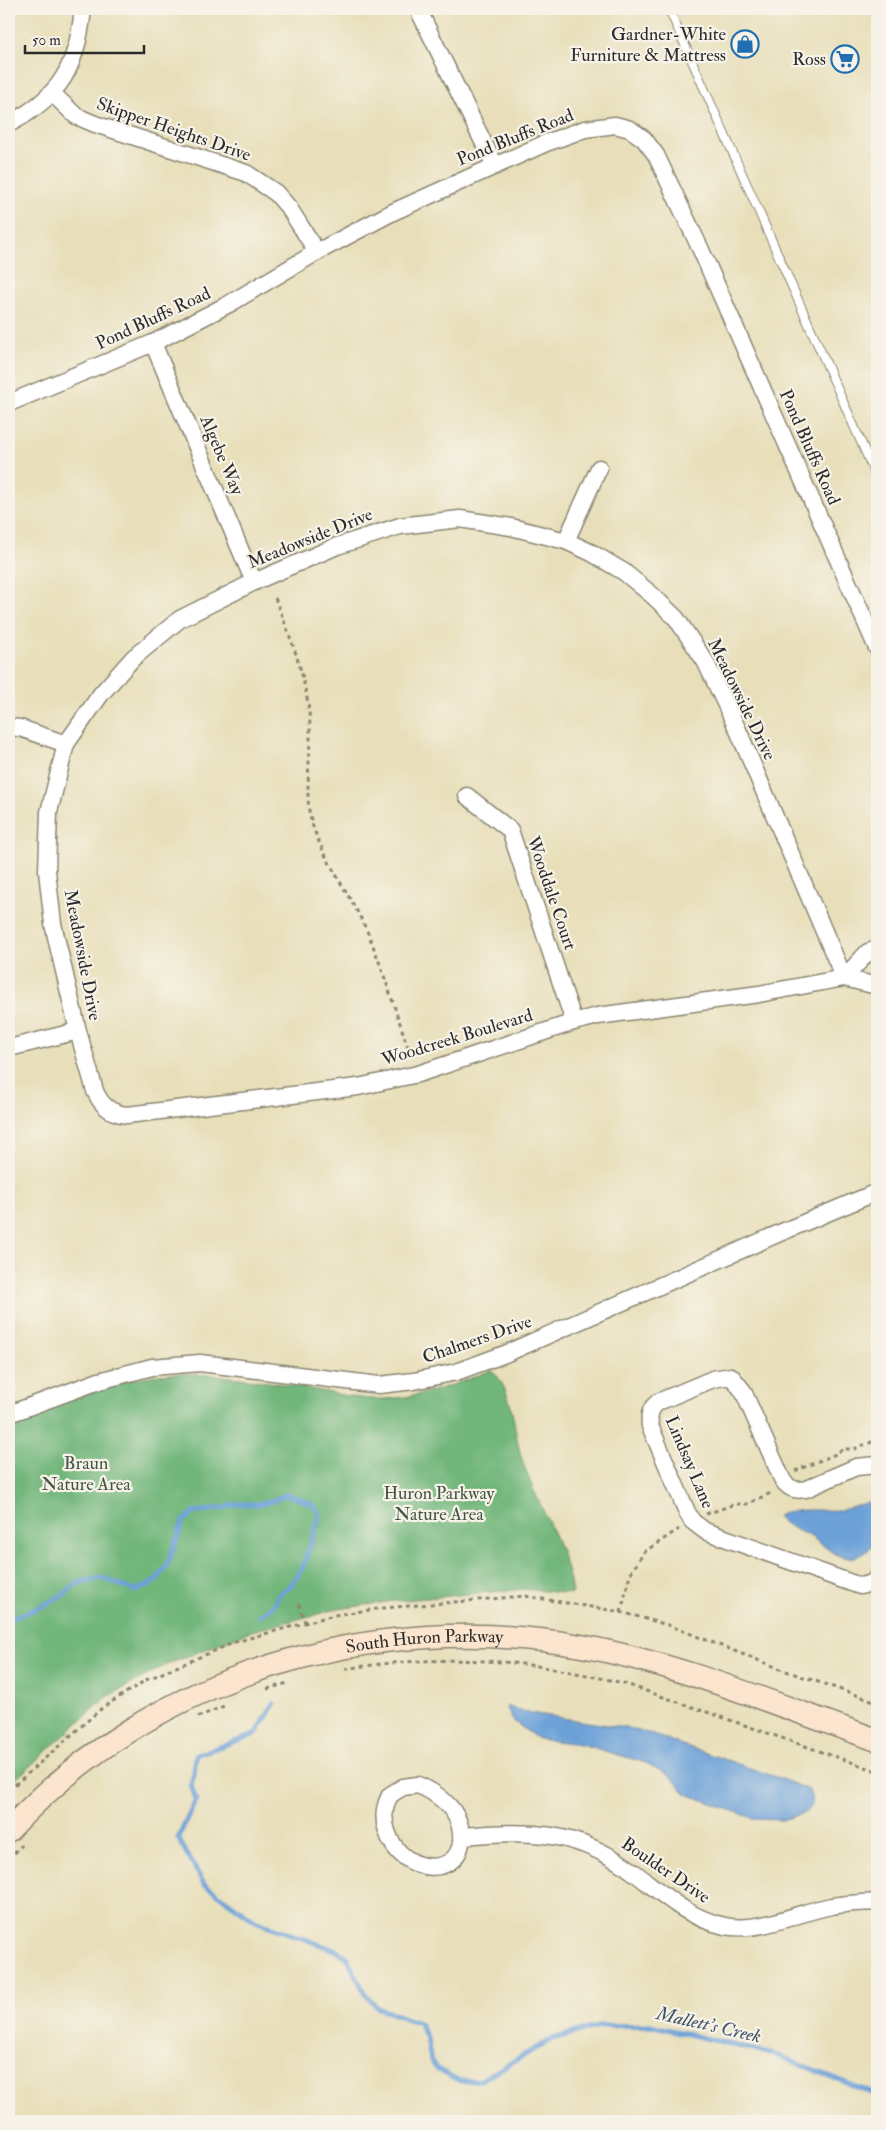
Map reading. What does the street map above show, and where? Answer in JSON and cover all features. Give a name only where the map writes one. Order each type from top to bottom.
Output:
[{"type":"main road","name":"South Huron Parkway","points":[[17,1836],[50,1789],[87,1758],[152,1716],[202,1691],[244,1674],[301,1656],[369,1642],[404,1638],[440,1636],[534,1639],[619,1654],[716,1684],[877,1740]]},
{"type":"street","points":[[9,124],[24,116],[52,93],[68,72],[80,38],[83,9]]},
{"type":"street","points":[[418,9],[496,166]]},
{"type":"street","name":"Skipper Heights Drive","points":[[52,93],[76,116],[89,122],[246,173],[276,194],[289,208],[318,252]]},
{"type":"street","name":"Pond Bluffs Road","points":[[9,403],[153,343],[229,304],[318,252],[393,212],[546,143],[585,129],[615,125],[630,129],[644,139],[656,155],[701,250],[877,648]]},
{"type":"street","name":"Algebe Way","points":[[153,343],[254,582]]},
{"type":"street","points":[[566,540],[599,468]]},
{"type":"street","name":"Meadowside Drive","points":[[86,1057],[78,1031],[53,924],[47,871],[49,812],[66,744],[102,694],[133,658],[180,619],[254,582],[337,546],[369,534],[423,522],[460,519],[511,527],[566,540],[616,567],[652,595],[676,618],[705,661],[737,728],[844,978]]},
{"type":"street","points":[[9,727],[20,728],[66,744]]},
{"type":"street","name":"Wooddale Court","points":[[466,796],[510,830],[574,1022]]},
{"type":"street","points":[[844,978],[868,952],[877,949]]},
{"type":"street","name":"Woodcreek Boulevard","points":[[86,1057],[95,1092],[100,1101],[107,1109],[128,1115],[358,1087],[418,1074],[574,1022],[598,1016],[759,994],[844,978],[877,986]]},
{"type":"street","points":[[9,1048],[78,1031]]},
{"type":"street","name":"Chalmers Drive","points":[[9,1414],[99,1381],[152,1367],[200,1363],[379,1385],[414,1381],[456,1372],[505,1354],[877,1192]]},
{"type":"street","name":"Lindsay Lane","points":[[783,1481],[744,1391],[730,1376],[713,1379],[658,1402],[652,1408],[649,1416],[650,1426],[692,1521],[705,1531],[860,1586],[873,1583],[877,1577]]},
{"type":"street","points":[[783,1481],[789,1488],[797,1490],[806,1489],[856,1467],[877,1465]]},
{"type":"street","points":[[418,1785],[434,1791],[458,1820],[462,1836],[460,1850],[451,1861],[444,1864],[436,1867],[421,1866],[406,1859],[393,1844],[386,1829],[384,1810],[390,1794],[403,1788],[418,1785]]},
{"type":"street","name":"Boulder Drive","points":[[462,1836],[499,1833],[545,1834],[579,1841],[606,1854],[634,1872],[675,1905],[702,1920],[727,1926],[754,1926],[832,1906],[877,1902]]},
{"type":"lane","points":[[669,9],[877,478]]},
{"type":"path","points":[[275,598],[291,640],[304,688],[310,723],[310,813],[316,837],[329,863],[352,900],[370,938],[418,1074]]},
{"type":"path","points":[[621,1612],[630,1574],[644,1552],[672,1531],[708,1513],[736,1504],[747,1504],[765,1496],[777,1489],[790,1473],[838,1453],[842,1449],[854,1449],[877,1440]]},
{"type":"path","points":[[299,1604],[305,1622]]},
{"type":"path","points":[[343,1669],[415,1662],[490,1661],[580,1674],[623,1683],[877,1770]]},
{"type":"path","points":[[264,1690],[292,1682]]},
{"type":"path","points":[[192,1720],[230,1703]]},
{"type":"path","points":[[9,1859],[17,1836]]},
{"type":"green space","name":"Huron Parkway Nature Area","points":[[492,1370],[505,1389],[509,1399],[521,1456],[557,1541],[569,1576],[572,1594],[525,1589],[394,1601],[337,1609],[248,1632],[166,1665],[107,1697],[9,1785],[9,1425],[88,1393],[129,1380],[150,1376],[187,1374],[223,1376],[278,1383],[356,1397],[383,1399],[425,1393]]},
{"type":"water","points":[[871,1501],[877,1508],[878,1525],[875,1542],[866,1552],[855,1557],[848,1558],[835,1554],[813,1538],[784,1523],[777,1516],[800,1510],[852,1508]]},
{"type":"water","points":[[506,1706],[524,1712],[639,1730],[809,1790],[813,1803],[805,1813],[782,1820],[755,1819],[686,1794],[669,1775],[646,1763],[581,1744],[538,1739],[513,1721]]},
{"type":"waterway","name":"Mallett's Creek","points":[[9,1619],[36,1609],[63,1595],[77,1583],[103,1578],[135,1591],[156,1581],[167,1566],[183,1521],[195,1512],[225,1508],[236,1504],[257,1504],[272,1501],[287,1494],[312,1504],[318,1511],[319,1517],[303,1567],[290,1587],[279,1594],[274,1605],[260,1616]]},
{"type":"waterway","name":"Mallett's Creek","points":[[274,1704],[256,1734],[196,1755],[191,1785],[196,1800],[178,1838],[204,1884],[255,1921],[335,1950],[347,1957],[365,1994],[378,2008],[419,2023],[427,2038],[431,2061],[439,2070],[460,2081],[481,2080],[552,2039],[599,2026],[650,2025],[779,2056],[877,2095]]},
{"type":"place","name":"Gardner-White Furniture & Mattress","points":[[745,44]]},
{"type":"place","name":"Ross","points":[[845,59]]},
{"type":"park label","name":"Braun Nature Area","points":[[86,1474]]}]
